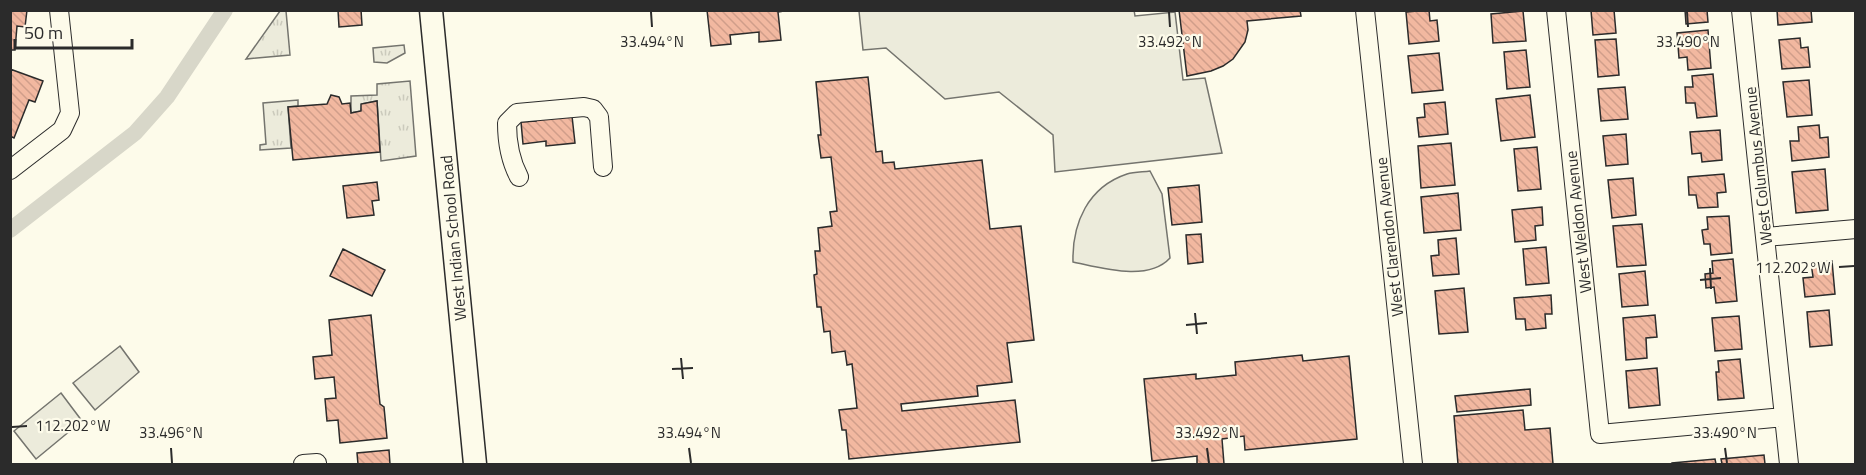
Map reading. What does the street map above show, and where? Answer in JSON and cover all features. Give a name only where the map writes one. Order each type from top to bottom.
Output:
[{"type":"main road","name":"West Indian School Road","points":[[431,10],[475,465]]},
{"type":"street","points":[[10,170],[62,130],[70,113],[59,10]]},
{"type":"street","name":"West Clarendon Avenue","points":[[1365,10],[1413,465]]},
{"type":"street","name":"West Weldon Avenue","points":[[1556,10],[1600,434],[1784,417]]},
{"type":"street","name":"West Columbus Avenue","points":[[1741,10],[1789,465]]},
{"type":"street","points":[[519,177],[512,163],[507,132],[507,123],[517,113],[584,107],[593,109],[598,117],[603,167]]},
{"type":"street","points":[[1765,237],[1856,229]]},
{"type":"green space","points":[[1134,10],[1135,16],[1175,12],[1183,80],[1205,78],[1222,153],[1055,172],[1053,135],[999,92],[945,99],[886,48],[863,50],[859,11]]},
{"type":"green space","points":[[280,11],[286,11],[290,55],[246,59]]},
{"type":"green space","points":[[404,45],[405,53],[387,63],[374,62],[373,48]]},
{"type":"green space","points":[[410,81],[416,156],[381,161],[377,101],[362,104],[361,111],[351,113],[351,96],[377,95],[377,84]]},
{"type":"green space","points":[[298,100],[298,106],[288,107],[291,148],[260,150],[260,145],[266,144],[263,103]]},
{"type":"green space","points":[[1150,171],[1162,194],[1170,258],[1150,270],[1137,271],[1111,270],[1073,262],[1073,248],[1079,220],[1093,197],[1113,180],[1130,173]]},
{"type":"green space","points":[[120,346],[139,372],[95,410],[73,383]]},
{"type":"green space","points":[[61,393],[82,421],[36,459],[14,431]]},
{"type":"building","points":[[10,10],[27,10],[25,27],[17,26],[15,50],[10,50]]},
{"type":"building","points":[[338,10],[361,10],[362,25],[339,27]]},
{"type":"building","points":[[707,10],[790,10],[778,12],[781,40],[759,42],[759,32],[730,35],[731,44],[711,46]]},
{"type":"building","points":[[1179,10],[1300,10],[1301,16],[1247,21],[1248,30],[1245,42],[1233,59],[1211,71],[1187,76]]},
{"type":"building","points":[[1429,10],[1430,21],[1437,20],[1439,41],[1409,44],[1406,12]]},
{"type":"building","points":[[1591,10],[1614,10],[1616,33],[1593,35]]},
{"type":"building","points":[[1685,10],[1707,10],[1708,22],[1686,24]]},
{"type":"building","points":[[1777,10],[1811,10],[1812,22],[1778,25]]},
{"type":"building","points":[[1523,11],[1526,41],[1493,43],[1491,14]]},
{"type":"building","points":[[1708,30],[1711,68],[1688,70],[1687,57],[1679,58],[1677,33]]},
{"type":"building","points":[[1800,38],[1801,48],[1808,47],[1810,67],[1782,69],[1779,40]]},
{"type":"building","points":[[1616,39],[1619,75],[1598,77],[1595,40]]},
{"type":"building","points":[[1526,50],[1530,87],[1507,89],[1504,52]]},
{"type":"building","points":[[1439,53],[1443,90],[1412,93],[1408,56]]},
{"type":"building","points":[[10,69],[43,81],[35,102],[29,100],[14,138],[10,136]]},
{"type":"building","points":[[1713,74],[1717,116],[1697,118],[1695,103],[1686,103],[1685,87],[1693,87],[1692,76]]},
{"type":"building","points":[[868,77],[876,152],[882,151],[883,163],[894,162],[895,169],[982,160],[990,229],[1021,226],[1034,340],[1007,343],[1012,382],[977,386],[978,396],[901,404],[902,411],[1015,400],[1020,442],[849,459],[846,430],[842,430],[839,410],[857,408],[852,364],[847,365],[845,351],[832,353],[830,331],[824,332],[821,307],[817,307],[814,275],[817,274],[815,251],[820,251],[818,228],[832,226],[830,212],[837,211],[831,157],[821,158],[816,82]]},
{"type":"building","points":[[1809,80],[1812,115],[1787,117],[1783,82]]},
{"type":"building","points":[[1625,87],[1628,119],[1601,121],[1598,89]]},
{"type":"building","points":[[331,95],[339,97],[342,104],[350,103],[351,113],[361,111],[361,104],[377,101],[380,152],[293,160],[288,107],[327,104]]},
{"type":"building","points":[[1530,95],[1535,137],[1501,141],[1496,99]]},
{"type":"building","points":[[1445,102],[1448,134],[1419,137],[1417,118],[1425,117],[1424,104]]},
{"type":"building","points":[[572,116],[575,143],[546,146],[546,141],[523,144],[521,122],[536,121],[536,117]]},
{"type":"building","points":[[1819,125],[1820,138],[1828,137],[1829,157],[1792,161],[1790,141],[1799,141],[1798,127]]},
{"type":"building","points":[[1720,130],[1722,160],[1702,162],[1701,153],[1692,154],[1690,132]]},
{"type":"building","points":[[1626,134],[1628,164],[1606,166],[1603,136]]},
{"type":"building","points":[[1451,143],[1455,185],[1421,188],[1418,146]]},
{"type":"building","points":[[1537,147],[1541,189],[1518,191],[1514,149]]},
{"type":"building","points":[[1825,169],[1828,210],[1796,213],[1792,172]]},
{"type":"building","points":[[1724,174],[1726,192],[1717,193],[1718,207],[1698,208],[1696,195],[1689,195],[1688,177]]},
{"type":"building","points":[[1633,178],[1636,215],[1612,218],[1608,180]]},
{"type":"building","points":[[377,182],[379,200],[372,201],[374,215],[347,218],[343,186]]},
{"type":"building","points":[[1199,185],[1202,222],[1172,225],[1168,188]]},
{"type":"building","points":[[1458,193],[1461,230],[1424,233],[1421,197]]},
{"type":"building","points":[[1542,207],[1543,225],[1535,226],[1536,240],[1515,242],[1512,210]]},
{"type":"building","points":[[1729,216],[1732,253],[1711,255],[1710,244],[1704,244],[1702,230],[1708,229],[1707,217]]},
{"type":"building","points":[[1642,224],[1646,265],[1617,267],[1613,226]]},
{"type":"building","points":[[1201,234],[1203,262],[1188,264],[1186,235]]},
{"type":"building","points":[[1456,238],[1459,274],[1433,276],[1431,256],[1439,255],[1438,240]]},
{"type":"building","points":[[1546,247],[1549,283],[1526,285],[1523,249]]},
{"type":"building","points":[[343,249],[385,270],[372,296],[330,276]]},
{"type":"building","points":[[1733,259],[1737,301],[1716,303],[1714,287],[1706,288],[1705,274],[1713,273],[1712,261]]},
{"type":"building","points":[[1832,261],[1835,294],[1805,297],[1803,278],[1813,277],[1811,263]]},
{"type":"building","points":[[1645,271],[1648,305],[1622,307],[1619,274]]},
{"type":"building","points":[[1464,288],[1468,332],[1439,334],[1435,291]]},
{"type":"building","points":[[1551,295],[1552,314],[1545,314],[1546,328],[1526,330],[1525,319],[1516,319],[1514,298]]},
{"type":"building","points":[[1829,310],[1832,345],[1810,347],[1807,312]]},
{"type":"building","points":[[371,315],[380,404],[384,407],[387,438],[340,443],[338,420],[327,421],[325,399],[336,398],[334,377],[315,379],[313,357],[332,355],[329,320]]},
{"type":"building","points":[[1655,315],[1657,337],[1646,338],[1647,358],[1626,360],[1623,318]]},
{"type":"building","points":[[1739,316],[1742,349],[1715,351],[1712,318]]},
{"type":"building","points":[[1302,355],[1303,361],[1349,356],[1357,439],[1245,450],[1244,436],[1222,439],[1224,464],[1197,464],[1197,456],[1152,461],[1144,379],[1196,374],[1196,379],[1236,375],[1235,362]]},
{"type":"building","points":[[1740,359],[1744,398],[1718,400],[1716,372],[1719,372],[1718,361]]},
{"type":"building","points":[[1657,368],[1660,405],[1629,408],[1626,371]]},
{"type":"building","points":[[1530,389],[1531,405],[1457,412],[1455,396]]},
{"type":"building","points":[[1523,410],[1525,430],[1550,428],[1553,464],[1458,464],[1454,416]]},
{"type":"building","points":[[389,450],[390,464],[358,464],[357,453]]},
{"type":"building","points":[[1764,455],[1765,464],[1722,464],[1721,459]]},
{"type":"building","points":[[1715,459],[1716,464],[1672,464],[1672,463]]},
{"type":"waterway","points":[[10,230],[135,133],[167,97],[225,10]]}]
